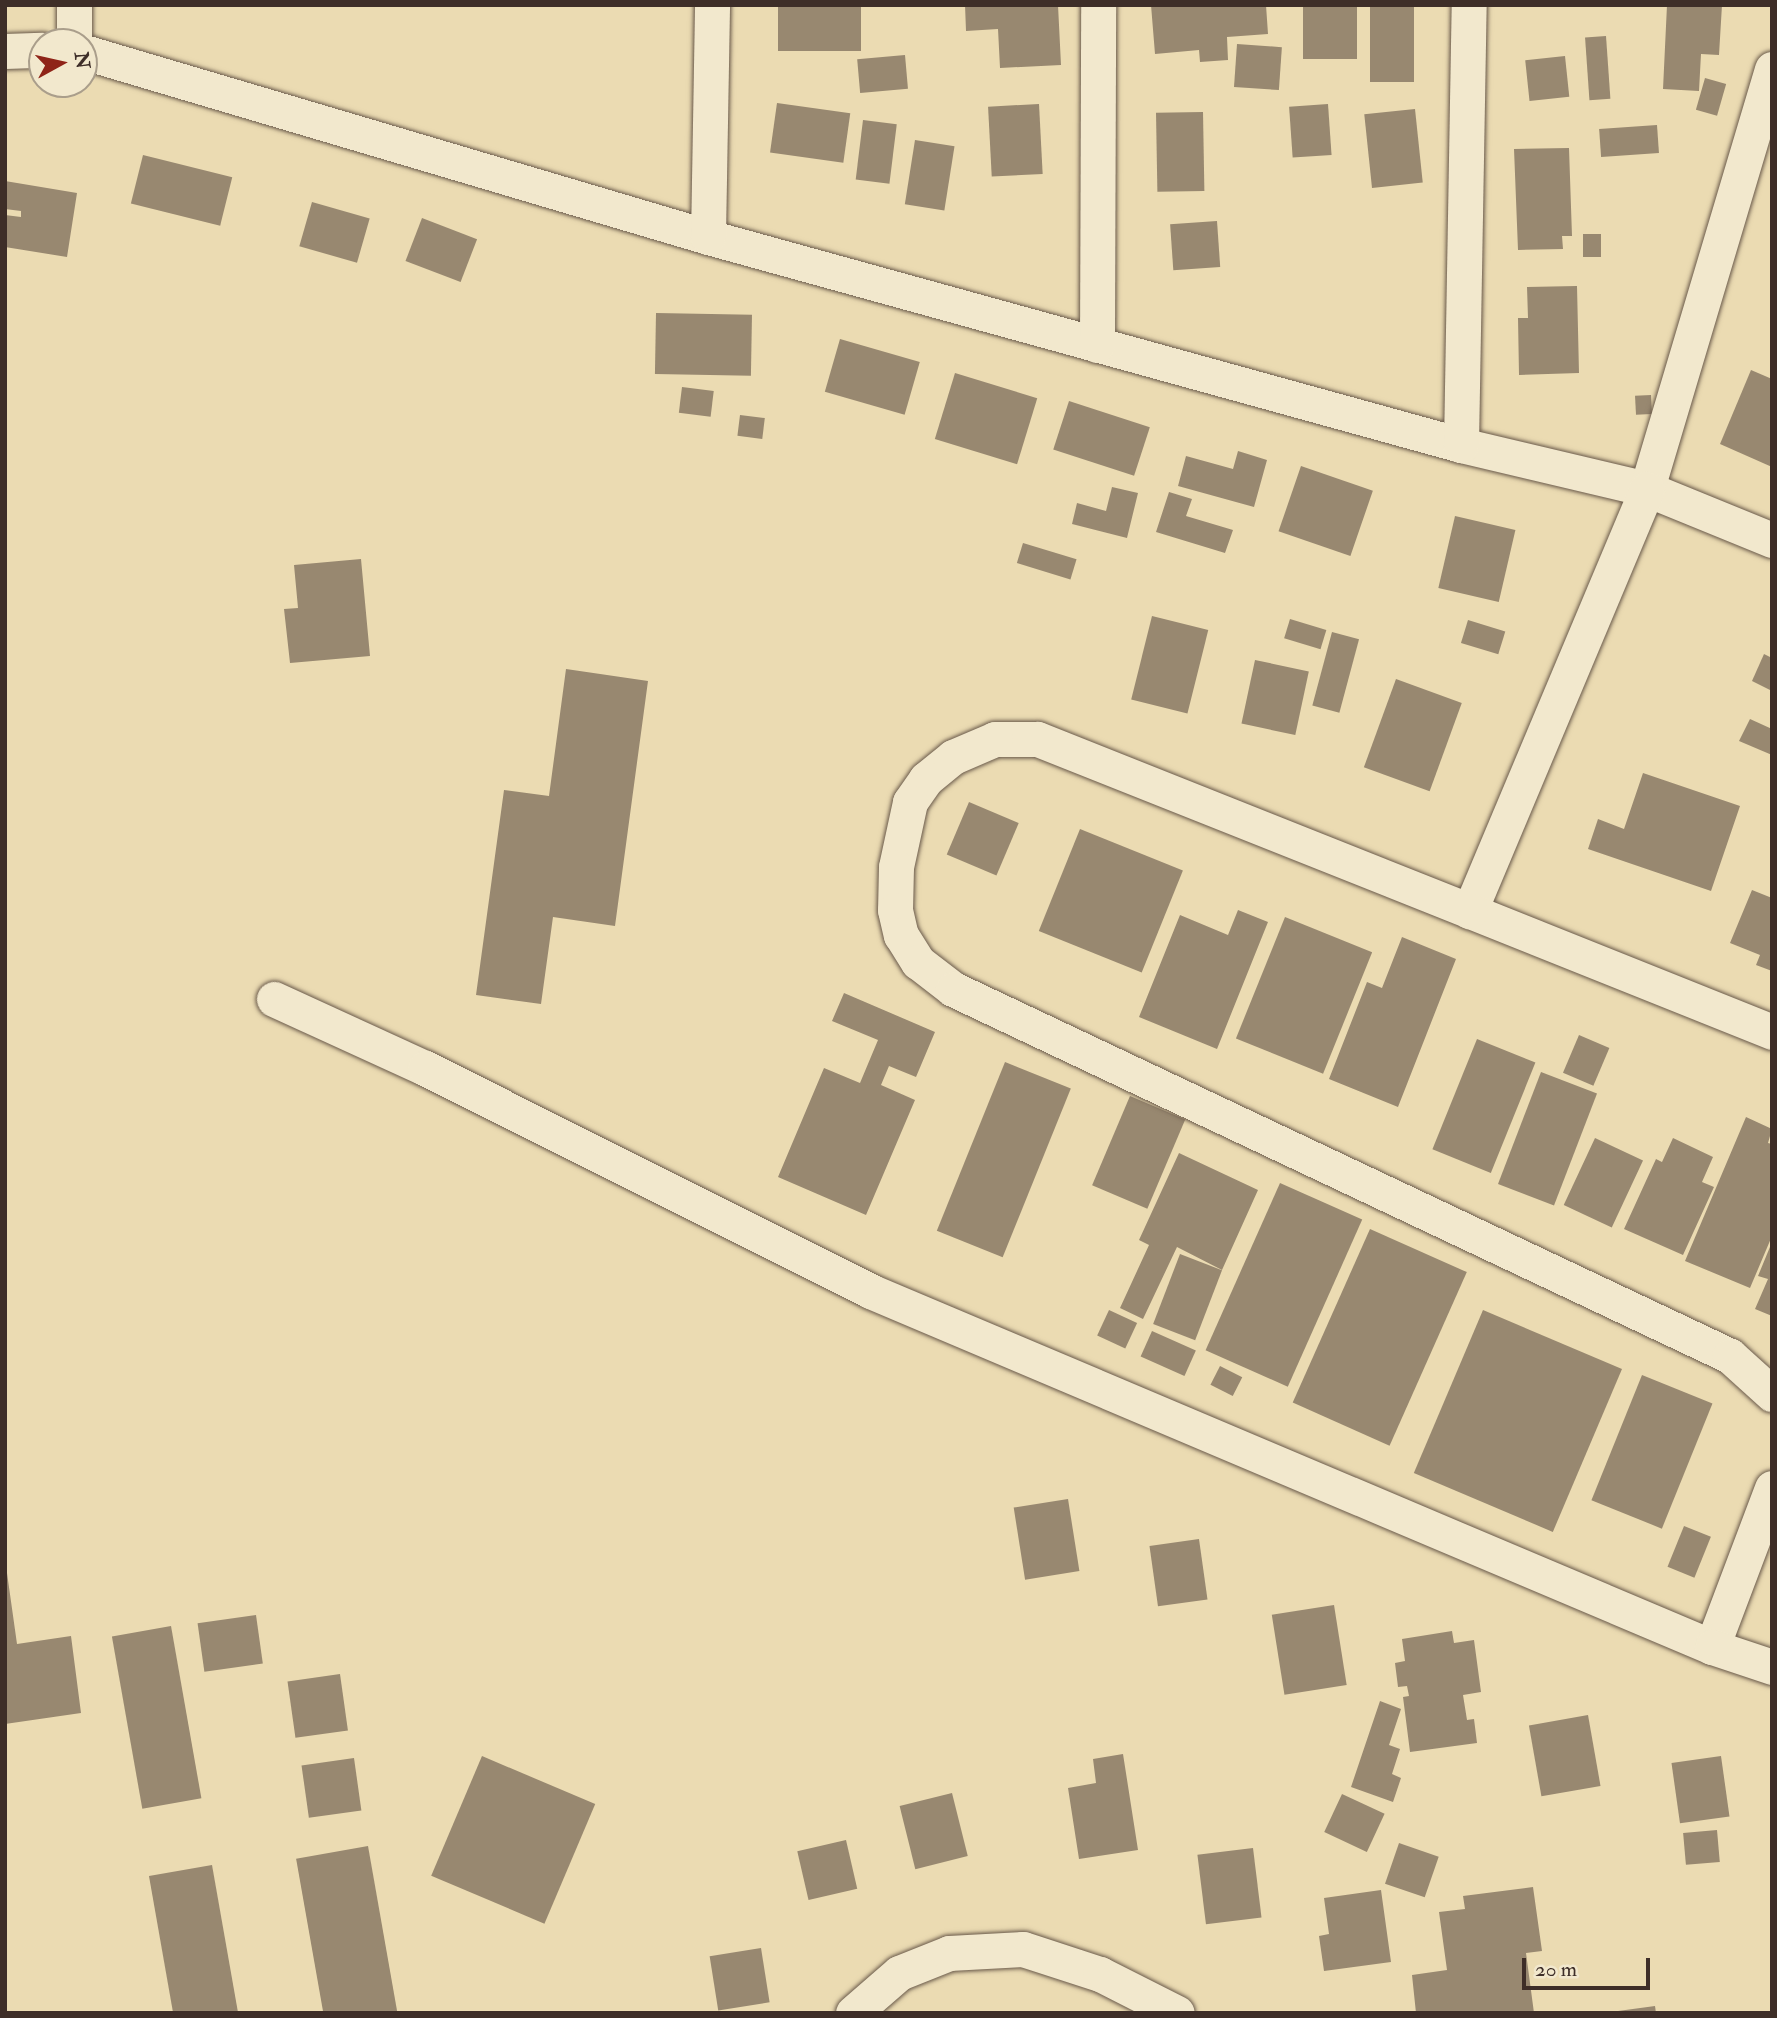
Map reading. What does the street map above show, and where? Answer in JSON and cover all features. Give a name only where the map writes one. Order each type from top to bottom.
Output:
[{"type":"street","points":[[74,5],[74,28]]},
{"type":"street","points":[[708,237],[712,5]]},
{"type":"street","points":[[1097,345],[1098,5]]},
{"type":"street","points":[[1461,445],[1469,5]]},
{"type":"street","points":[[5,51],[28,50]]},
{"type":"street","points":[[98,56],[708,237],[1461,445],[1647,489],[1772,540]]},
{"type":"street","points":[[1470,911],[1647,489],[1766,109],[1772,69]]},
{"type":"street","points":[[1772,1032],[1037,739],[995,739],[953,757],[926,779],[910,802],[896,867],[895,910],[901,935],[918,962],[953,989],[1730,1356],[1772,1394]]},
{"type":"street","points":[[274,999],[425,1068],[870,1291],[1712,1647],[1772,1667]]},
{"type":"street","points":[[1712,1647],[1772,1488]]},
{"type":"street","points":[[853,2013],[899,1973],[949,1953],[1023,1949],[1100,1974],[1177,2013]]},
{"type":"building","points":[[778,5],[861,5],[861,51],[778,51]]},
{"type":"building","points":[[965,5],[1058,5],[1061,65],[1000,68],[998,29],[966,31]]},
{"type":"building","points":[[1151,5],[1266,5],[1268,34],[1227,37],[1228,60],[1200,62],[1199,50],[1155,54]]},
{"type":"building","points":[[1303,5],[1357,5],[1357,59],[1303,59]]},
{"type":"building","points":[[1370,5],[1414,5],[1414,82],[1370,82]]},
{"type":"building","points":[[1667,5],[1722,5],[1719,55],[1701,54],[1699,91],[1663,89]]},
{"type":"building","points":[[1606,36],[1610,99],[1589,100],[1585,37]]},
{"type":"building","points":[[1237,44],[1282,47],[1279,90],[1234,87]]},
{"type":"building","points":[[905,55],[908,89],[860,93],[857,59]]},
{"type":"building","points":[[1565,56],[1569,97],[1530,101],[1525,60]]},
{"type":"building","points":[[1705,78],[1726,84],[1717,116],[1696,110]]},
{"type":"building","points":[[777,103],[850,113],[843,163],[770,153]]},
{"type":"building","points":[[1039,104],[1043,174],[992,177],[988,107]]},
{"type":"building","points":[[1328,104],[1332,155],[1293,158],[1289,107]]},
{"type":"building","points":[[1415,109],[1423,183],[1372,188],[1364,114]]},
{"type":"building","points":[[1203,112],[1204,191],[1157,192],[1156,113]]},
{"type":"building","points":[[863,120],[897,124],[889,184],[856,180]]},
{"type":"building","points":[[1657,125],[1659,153],[1601,157],[1599,129]]},
{"type":"building","points":[[915,140],[955,146],[944,210],[905,204]]},
{"type":"building","points":[[1569,148],[1572,236],[1562,236],[1563,249],[1518,250],[1514,149]]},
{"type":"building","points":[[143,155],[232,177],[220,226],[131,204]]},
{"type":"building","points":[[5,181],[77,193],[67,257],[5,247],[5,215],[21,217],[21,211],[5,209]]},
{"type":"building","points":[[312,202],[370,219],[357,263],[299,246]]},
{"type":"building","points":[[422,218],[477,239],[461,282],[406,261]]},
{"type":"building","points":[[1217,221],[1220,267],[1173,270],[1170,224]]},
{"type":"building","points":[[1583,234],[1601,234],[1601,257],[1583,257]]},
{"type":"building","points":[[1577,286],[1579,373],[1519,375],[1518,318],[1528,318],[1527,287]]},
{"type":"building","points":[[656,313],[752,315],[751,376],[655,374]]},
{"type":"building","points":[[840,339],[920,362],[905,415],[825,392]]},
{"type":"building","points":[[1751,370],[1772,379],[1772,467],[1720,444]]},
{"type":"building","points":[[955,373],[1037,398],[1017,464],[935,439]]},
{"type":"building","points":[[682,387],[714,391],[711,417],[679,413]]},
{"type":"building","points":[[1651,395],[1652,414],[1636,415],[1635,396]]},
{"type":"building","points":[[1069,401],[1150,427],[1134,476],[1053,450]]},
{"type":"building","points":[[740,415],[765,418],[762,439],[737,436]]},
{"type":"building","points":[[1238,451],[1267,460],[1254,507],[1178,486],[1186,456],[1233,469]]},
{"type":"building","points":[[1301,466],[1373,491],[1350,556],[1279,531]]},
{"type":"building","points":[[1112,487],[1138,493],[1127,538],[1072,524],[1077,503],[1106,511]]},
{"type":"building","points":[[1169,492],[1192,499],[1186,516],[1233,530],[1225,553],[1156,532]]},
{"type":"building","points":[[1455,516],[1515,530],[1499,602],[1438,588]]},
{"type":"building","points":[[1023,543],[1077,559],[1070,579],[1017,563]]},
{"type":"building","points":[[361,559],[370,656],[290,663],[284,609],[298,608],[294,565]]},
{"type":"building","points":[[1152,616],[1208,630],[1187,713],[1131,699]]},
{"type":"building","points":[[1290,619],[1326,630],[1320,649],[1284,638]]},
{"type":"building","points":[[1468,620],[1505,631],[1498,654],[1461,643]]},
{"type":"building","points":[[1332,632],[1359,639],[1339,713],[1312,705]]},
{"type":"building","points":[[1764,654],[1772,658],[1772,691],[1752,681]]},
{"type":"building","points":[[1255,660],[1309,671],[1295,735],[1241,724]]},
{"type":"building","points":[[566,669],[648,681],[615,926],[553,917],[541,1004],[476,995],[504,790],[549,796]]},
{"type":"building","points":[[1396,679],[1462,703],[1430,791],[1364,767]]},
{"type":"building","points":[[1750,719],[1772,729],[1772,755],[1739,741]]},
{"type":"building","points":[[1643,773],[1740,806],[1711,891],[1588,849],[1598,819],[1624,829]]},
{"type":"building","points":[[969,802],[1019,823],[996,876],[947,854]]},
{"type":"building","points":[[1080,829],[1183,871],[1142,973],[1039,931]]},
{"type":"building","points":[[1752,890],[1772,898],[1772,971],[1756,965],[1760,955],[1730,943]]},
{"type":"building","points":[[1238,910],[1268,922],[1217,1049],[1139,1017],[1180,915],[1228,935]]},
{"type":"building","points":[[1285,917],[1372,952],[1323,1074],[1236,1038]]},
{"type":"building","points":[[1402,937],[1456,959],[1398,1107],[1329,1079],[1367,982],[1382,988]]},
{"type":"building","points":[[844,993],[935,1032],[916,1077],[889,1066],[881,1085],[915,1100],[866,1215],[778,1177],[824,1068],[860,1083],[878,1040],[832,1021]]},
{"type":"building","points":[[1579,1035],[1609,1048],[1593,1086],[1563,1073]]},
{"type":"building","points":[[1477,1039],[1535,1063],[1491,1173],[1432,1149]]},
{"type":"building","points":[[1005,1062],[1071,1089],[1003,1257],[937,1231]]},
{"type":"building","points":[[1541,1072],[1597,1094],[1554,1206],[1498,1184]]},
{"type":"building","points":[[1130,1096],[1185,1119],[1147,1209],[1092,1185]]},
{"type":"building","points":[[1746,1117],[1772,1129],[1768,1143],[1772,1144],[1772,1236],[1750,1288],[1685,1261]]},
{"type":"building","points":[[1595,1138],[1643,1160],[1612,1227],[1564,1205]]},
{"type":"building","points":[[1673,1138],[1713,1157],[1702,1182],[1714,1187],[1683,1255],[1624,1229],[1656,1159],[1662,1162]]},
{"type":"building","points":[[1179,1153],[1258,1190],[1222,1270],[1177,1247],[1143,1319],[1120,1308],[1149,1245],[1139,1240]]},
{"type":"building","points":[[1280,1183],[1362,1220],[1288,1387],[1206,1350]]},
{"type":"building","points":[[1370,1229],[1467,1272],[1390,1446],[1293,1403]]},
{"type":"building","points":[[1772,1242],[1772,1316],[1755,1309],[1768,1279],[1758,1276]]},
{"type":"building","points":[[1180,1254],[1222,1270],[1195,1340],[1153,1324]]},
{"type":"building","points":[[1109,1310],[1137,1323],[1125,1348],[1097,1335]]},
{"type":"building","points":[[1483,1310],[1622,1369],[1553,1532],[1414,1473]]},
{"type":"building","points":[[1152,1331],[1196,1351],[1184,1376],[1141,1357]]},
{"type":"building","points":[[1220,1366],[1242,1377],[1233,1396],[1210,1385]]},
{"type":"building","points":[[1642,1375],[1712,1403],[1662,1529],[1591,1500]]},
{"type":"building","points":[[1068,1499],[1079,1571],[1025,1580],[1014,1508]]},
{"type":"building","points":[[1684,1526],[1711,1537],[1694,1578],[1668,1567]]},
{"type":"building","points":[[1199,1539],[1207,1599],[1158,1606],[1149,1546]]},
{"type":"building","points":[[7,1573],[17,1644],[71,1636],[81,1713],[5,1724]]},
{"type":"building","points":[[1334,1605],[1347,1685],[1284,1695],[1272,1615]]},
{"type":"building","points":[[256,1615],[263,1664],[204,1672],[198,1623]]},
{"type":"building","points":[[171,1626],[201,1798],[142,1809],[112,1636]]},
{"type":"building","points":[[1452,1631],[1454,1643],[1474,1640],[1481,1692],[1463,1695],[1467,1720],[1474,1719],[1477,1743],[1410,1752],[1403,1697],[1409,1696],[1407,1686],[1398,1687],[1395,1663],[1405,1661],[1402,1639]]},
{"type":"building","points":[[340,1674],[348,1730],[295,1738],[288,1681]]},
{"type":"building","points":[[1380,1701],[1401,1709],[1389,1745],[1400,1749],[1392,1774],[1401,1778],[1393,1802],[1351,1787]]},
{"type":"building","points":[[1588,1715],[1601,1786],[1541,1796],[1529,1725]]},
{"type":"building","points":[[1123,1754],[1138,1850],[1079,1859],[1068,1788],[1096,1783],[1093,1759]]},
{"type":"building","points":[[482,1756],[595,1804],[544,1924],[431,1876]]},
{"type":"building","points":[[1721,1756],[1729,1816],[1680,1823],[1671,1763]]},
{"type":"building","points":[[354,1758],[361,1810],[309,1818],[302,1765]]},
{"type":"building","points":[[952,1793],[968,1856],[915,1869],[900,1806]]},
{"type":"building","points":[[1342,1794],[1385,1814],[1367,1852],[1324,1832]]},
{"type":"building","points":[[1717,1830],[1720,1862],[1686,1865],[1683,1833]]},
{"type":"building","points":[[846,1840],[857,1889],[809,1900],[797,1851]]},
{"type":"building","points":[[1399,1843],[1439,1857],[1425,1897],[1385,1884]]},
{"type":"building","points":[[368,1846],[397,2012],[323,2013],[296,1859]]},
{"type":"building","points":[[1253,1848],[1262,1917],[1206,1924],[1197,1855]]},
{"type":"building","points":[[212,1865],[238,2013],[173,2013],[149,1876]]},
{"type":"building","points":[[1533,1887],[1542,1951],[1526,1953],[1534,2013],[1416,2013],[1412,1975],[1447,1970],[1439,1912],[1465,1909],[1463,1896]]},
{"type":"building","points":[[1381,1890],[1391,1962],[1324,1971],[1319,1936],[1329,1934],[1324,1898]]},
{"type":"building","points":[[761,1948],[770,2002],[718,2010],[710,1956]]},
{"type":"building","points":[[1655,2006],[1656,2013],[1618,2013],[1618,2011]]}]
